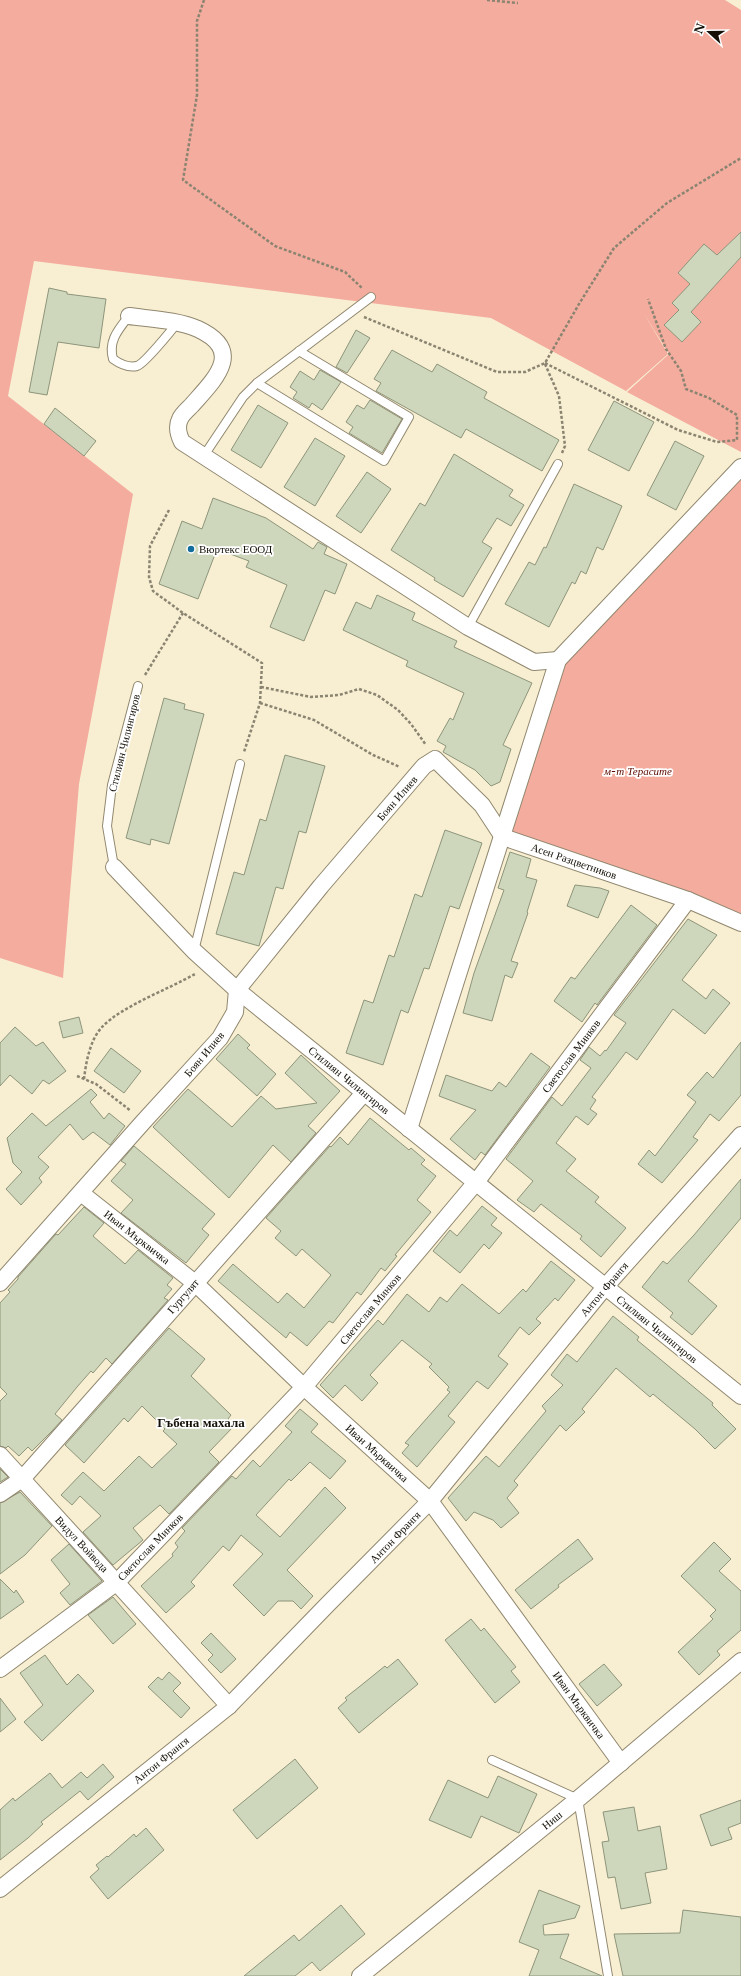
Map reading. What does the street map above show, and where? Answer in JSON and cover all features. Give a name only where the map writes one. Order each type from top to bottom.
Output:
[{"type":"street","points":[[129,316],[197,329],[215,340],[222,349],[223,364],[211,383],[180,418],[177,432],[182,442],[468,627],[534,662],[558,660]]},
{"type":"street","points":[[409,1129],[558,660],[741,467]]},
{"type":"street","points":[[430,762],[482,805],[503,836]]},
{"type":"street","name":"Боян Илиев","points":[[0,1283],[220,1038],[235,1012],[238,990],[321,886],[430,762]]},
{"type":"street","name":"Асен Разцветников","points":[[503,836],[688,900],[741,923]]},
{"type":"street","name":"Стилиян Чилингиров","points":[[114,867],[194,950],[238,990],[409,1129],[477,1181],[605,1287],[741,1396]]},
{"type":"street","name":"Светослав Минков","points":[[0,1669],[117,1582],[304,1387],[477,1181],[688,900]]},
{"type":"street","name":"Гургулят","points":[[0,1494],[22,1479],[364,1093]]},
{"type":"street","name":"Антон Франгя","points":[[0,1888],[229,1706],[430,1501],[605,1287],[741,1135]]},
{"type":"street","name":"Иван Мърквичка","points":[[81,1193],[195,1282],[304,1387],[430,1501],[621,1763]]},
{"type":"street","name":"Видул Войвода","points":[[0,1455],[229,1706]]},
{"type":"street","name":"Ниш","points":[[360,1976],[740,1665]]},
{"type":"lane","points":[[203,457],[242,397],[257,383],[371,296]]},
{"type":"lane","points":[[129,316],[114,337],[111,353],[113,360],[121,364],[131,366],[138,366],[145,360],[177,324]]},
{"type":"lane","points":[[257,383],[384,461],[409,417],[299,351]]},
{"type":"lane","points":[[468,627],[558,464]]},
{"type":"lane","name":"Стилиян Чилингиров","points":[[114,867],[107,826],[112,785],[138,686]]},
{"type":"lane","points":[[194,950],[240,764]]},
{"type":"lane","points":[[492,1760],[578,1799],[608,1976]]},
{"type":"path","points":[[204,0],[197,21],[197,95],[183,180],[275,246],[345,272],[371,296]]},
{"type":"path","points":[[487,0],[518,3]]},
{"type":"path","points":[[351,312],[497,372],[525,372],[545,363],[579,304],[614,248],[667,203],[741,158]]},
{"type":"path","points":[[545,363],[678,430],[717,442],[737,440],[737,415],[708,398],[686,389],[681,371],[666,349],[648,299]]},
{"type":"path","points":[[545,363],[559,396],[564,424],[565,446],[558,464]]},
{"type":"path","points":[[169,510],[150,546],[149,577],[153,591],[183,614],[262,663],[260,703],[240,764]]},
{"type":"path","points":[[138,686],[183,614]]},
{"type":"path","points":[[260,703],[314,720],[373,755],[402,768],[430,762],[411,724],[398,710],[377,695],[359,689],[339,695],[311,697],[261,687]]},
{"type":"path","points":[[84,1079],[86,1062],[97,1034],[102,1027],[130,1007],[176,985],[210,965]]},
{"type":"path","points":[[77,1076],[96,1084],[144,1121]]},
{"type":"green space","points":[[0,0],[725,0],[741,10],[741,452],[627,392],[669,354],[643,312],[668,354],[626,391],[491,318],[34,261],[8,396],[133,494],[79,784],[63,978],[0,958]]},
{"type":"green space","name":"м-т Терасите","points":[[741,476],[741,920],[510,834],[563,661]]},
{"type":"building","points":[[741,232],[741,257],[691,312],[701,322],[682,342],[664,325],[679,310],[672,303],[690,284],[678,273],[704,244],[717,255]]},
{"type":"building","points":[[49,288],[67,292],[67,294],[106,299],[99,348],[58,342],[47,395],[29,392]]},
{"type":"building","points":[[356,330],[370,338],[347,373],[336,367]]},
{"type":"building","points":[[392,350],[432,372],[437,364],[487,392],[484,398],[559,440],[542,471],[466,429],[461,438],[376,391],[381,383],[374,379]]},
{"type":"building","points":[[320,370],[341,382],[322,410],[312,403],[309,408],[293,398],[297,392],[290,387],[300,371],[314,380]]},
{"type":"building","points":[[370,400],[402,419],[382,453],[349,433],[353,427],[346,422],[357,405],[364,409]]},
{"type":"building","points":[[614,401],[654,422],[629,471],[588,450]]},
{"type":"building","points":[[258,405],[288,423],[261,468],[231,450]]},
{"type":"building","points":[[55,408],[96,441],[84,456],[44,424]]},
{"type":"building","points":[[315,438],[345,456],[315,506],[284,487]]},
{"type":"building","points":[[675,441],[704,456],[676,510],[647,495]]},
{"type":"building","points":[[454,454],[513,490],[509,496],[524,505],[511,526],[497,518],[482,542],[492,548],[463,597],[434,580],[435,578],[391,550],[420,503],[425,506]]},
{"type":"building","points":[[367,472],[391,489],[361,533],[336,516]]},
{"type":"building","points":[[574,484],[622,506],[603,550],[597,547],[586,574],[581,571],[575,584],[572,582],[549,627],[505,604],[529,562],[535,565],[544,547],[546,548]]},
{"type":"building","points":[[213,498],[266,518],[313,549],[318,542],[327,547],[324,554],[347,564],[335,594],[325,590],[304,641],[270,627],[287,585],[246,567],[249,561],[217,549],[198,599],[159,584],[182,521],[202,529]]},
{"type":"building","points":[[377,595],[415,613],[412,620],[457,641],[454,647],[532,683],[503,745],[511,749],[500,782],[491,786],[475,770],[443,752],[446,746],[437,741],[450,718],[453,720],[464,693],[406,666],[408,661],[343,630],[356,602],[371,609]]},
{"type":"building","points":[[164,698],[185,704],[184,709],[204,714],[169,844],[151,839],[150,845],[126,838]]},
{"type":"building","points":[[285,755],[325,766],[306,833],[299,831],[283,889],[276,887],[259,946],[216,934],[234,872],[244,875],[260,819],[266,821]]},
{"type":"building","points":[[445,830],[482,843],[459,909],[450,906],[429,969],[424,968],[408,1013],[401,1010],[383,1065],[346,1053],[364,1000],[373,1003],[389,955],[394,957],[415,894],[422,897]]},
{"type":"building","points":[[510,852],[531,859],[526,877],[537,880],[527,912],[528,913],[511,961],[518,963],[512,978],[505,975],[492,1021],[463,1013],[474,973],[504,890],[498,888]]},
{"type":"building","points":[[575,885],[600,888],[609,891],[598,918],[567,906]]},
{"type":"building","points":[[631,905],[657,925],[597,1005],[595,1003],[582,1022],[554,1001],[571,977],[575,979]]},
{"type":"building","points":[[688,919],[717,935],[682,980],[706,999],[713,989],[730,1003],[705,1034],[673,1009],[637,1060],[626,1052],[592,1097],[596,1100],[590,1109],[597,1114],[588,1125],[576,1116],[556,1143],[576,1159],[566,1171],[599,1197],[595,1202],[626,1228],[601,1257],[580,1239],[582,1236],[541,1204],[534,1212],[517,1200],[533,1181],[506,1159],[552,1097],[562,1106],[591,1068],[580,1060],[589,1047],[600,1056],[605,1050],[606,1051],[626,1023],[614,1015]]},
{"type":"building","points":[[79,1017],[83,1033],[63,1038],[59,1022]]},
{"type":"building","points":[[15,1027],[36,1046],[43,1042],[66,1071],[49,1084],[43,1080],[32,1094],[10,1075],[0,1086],[0,1043]]},
{"type":"building","points":[[238,1034],[250,1045],[247,1048],[276,1074],[257,1096],[216,1059]]},
{"type":"building","points":[[741,1042],[741,1095],[719,1121],[710,1114],[693,1137],[698,1140],[662,1183],[638,1164],[649,1150],[655,1156],[696,1102],[687,1095],[707,1072],[713,1078]]},
{"type":"building","points":[[111,1048],[141,1071],[124,1093],[94,1071]]},
{"type":"building","points":[[531,1053],[550,1067],[485,1155],[481,1152],[475,1160],[450,1139],[476,1110],[439,1096],[446,1075],[492,1091],[499,1082],[506,1087]]},
{"type":"building","points":[[301,1055],[340,1091],[308,1126],[316,1133],[291,1162],[273,1145],[229,1198],[153,1127],[188,1089],[232,1127],[261,1096],[276,1109],[317,1103],[285,1073]]},
{"type":"building","points":[[91,1089],[97,1095],[90,1102],[104,1119],[109,1113],[125,1126],[110,1145],[93,1132],[83,1140],[70,1124],[38,1157],[49,1167],[39,1178],[42,1182],[21,1205],[6,1189],[22,1172],[13,1163],[7,1138],[32,1113],[46,1126]]},
{"type":"building","points":[[370,1118],[409,1150],[411,1148],[425,1160],[421,1164],[436,1176],[417,1200],[431,1212],[395,1255],[397,1256],[385,1271],[381,1268],[361,1295],[357,1292],[333,1323],[329,1321],[307,1346],[290,1332],[286,1338],[218,1281],[233,1264],[278,1303],[287,1293],[304,1308],[331,1275],[302,1249],[296,1256],[275,1238],[281,1231],[266,1218],[330,1146],[331,1147],[340,1137],[348,1145]]},
{"type":"building","points":[[134,1146],[215,1214],[202,1229],[209,1235],[186,1263],[121,1213],[133,1200],[111,1181],[126,1164],[121,1161]]},
{"type":"building","points":[[741,1179],[741,1218],[688,1281],[717,1306],[692,1335],[670,1317],[673,1313],[642,1287],[663,1261],[667,1264],[694,1235]]},
{"type":"building","points":[[482,1206],[497,1218],[491,1225],[502,1233],[489,1249],[484,1244],[460,1273],[433,1251],[450,1230],[457,1236]]},
{"type":"building","points":[[84,1207],[104,1223],[93,1236],[125,1264],[138,1250],[173,1278],[167,1285],[172,1289],[164,1298],[168,1300],[112,1364],[106,1358],[93,1373],[91,1371],[77,1387],[55,1414],[62,1420],[32,1451],[28,1447],[19,1456],[8,1446],[6,1448],[0,1446],[0,1401],[7,1394],[0,1387],[0,1303],[10,1292],[8,1290],[18,1279],[18,1277],[56,1234],[58,1235]]},
{"type":"building","points":[[551,1261],[575,1280],[558,1301],[555,1298],[536,1319],[541,1323],[529,1335],[520,1327],[498,1356],[508,1364],[488,1389],[477,1381],[448,1416],[455,1422],[417,1467],[402,1453],[409,1445],[405,1443],[450,1392],[447,1390],[449,1387],[429,1367],[432,1364],[402,1340],[370,1375],[378,1383],[362,1401],[345,1385],[333,1398],[320,1385],[378,1320],[383,1325],[407,1294],[429,1312],[440,1297],[447,1302],[462,1284],[499,1314],[523,1289],[526,1292]]},
{"type":"building","points":[[613,1316],[639,1337],[637,1340],[713,1403],[712,1405],[736,1429],[715,1449],[695,1429],[653,1394],[650,1397],[616,1368],[582,1409],[585,1412],[566,1431],[560,1425],[514,1481],[518,1485],[507,1498],[519,1513],[501,1528],[493,1520],[474,1512],[466,1521],[448,1498],[486,1456],[499,1467],[546,1411],[542,1406],[563,1385],[551,1375],[567,1354],[577,1362]]},
{"type":"building","points":[[169,1328],[205,1359],[191,1376],[231,1415],[228,1419],[234,1426],[209,1452],[219,1462],[169,1514],[160,1505],[133,1528],[143,1540],[113,1565],[83,1532],[101,1516],[80,1496],[72,1505],[61,1495],[83,1472],[104,1491],[139,1456],[152,1468],[177,1444],[163,1431],[165,1429],[142,1406],[128,1422],[124,1418],[84,1463],[65,1445]]},
{"type":"building","points":[[300,1409],[318,1424],[311,1432],[346,1461],[330,1479],[310,1462],[291,1481],[289,1479],[256,1515],[280,1537],[325,1487],[346,1508],[287,1570],[313,1596],[301,1609],[293,1601],[278,1601],[264,1616],[233,1585],[263,1554],[241,1535],[229,1551],[223,1546],[191,1582],[195,1586],[166,1613],[141,1586],[173,1556],[172,1554],[178,1547],[175,1543],[185,1531],[182,1528],[232,1476],[236,1479],[253,1460],[260,1467],[292,1432],[285,1426]]},
{"type":"building","points":[[0,1469],[8,1477],[0,1482]]},
{"type":"building","points":[[20,1492],[52,1526],[25,1555],[0,1574],[0,1503]]},
{"type":"building","points":[[578,1539],[593,1559],[558,1585],[559,1587],[531,1609],[515,1590]]},
{"type":"building","points":[[714,1542],[731,1559],[719,1571],[741,1591],[741,1630],[717,1651],[720,1655],[699,1675],[678,1652],[713,1619],[710,1616],[716,1610],[681,1576]]},
{"type":"building","points":[[69,1544],[102,1581],[70,1605],[60,1593],[70,1584],[51,1560]]},
{"type":"building","points":[[0,1579],[14,1593],[16,1590],[24,1602],[0,1619]]},
{"type":"building","points":[[113,1597],[136,1624],[113,1644],[88,1615]]},
{"type":"building","points":[[471,1619],[481,1631],[484,1628],[516,1667],[511,1671],[520,1682],[495,1703],[445,1640]]},
{"type":"building","points":[[211,1633],[236,1659],[221,1673],[208,1660],[213,1655],[201,1643]]},
{"type":"building","points":[[45,1655],[67,1685],[78,1674],[94,1691],[42,1741],[24,1722],[43,1705],[20,1673]]},
{"type":"building","points":[[398,1659],[418,1684],[359,1733],[338,1708],[347,1700],[345,1698],[385,1666],[387,1668]]},
{"type":"building","points":[[604,1664],[622,1685],[597,1706],[579,1684]]},
{"type":"building","points":[[169,1672],[181,1683],[173,1691],[190,1708],[181,1718],[148,1687],[158,1677],[162,1680]]},
{"type":"building","points":[[0,1698],[16,1719],[0,1732]]},
{"type":"building","points":[[295,1759],[318,1788],[257,1839],[233,1810]]},
{"type":"building","points":[[103,1764],[114,1777],[88,1800],[80,1791],[41,1822],[43,1824],[28,1838],[0,1860],[0,1810],[13,1798],[15,1801],[50,1773],[62,1788],[81,1772],[87,1778]]},
{"type":"building","points":[[498,1776],[537,1794],[519,1833],[481,1816],[471,1838],[429,1820],[448,1780],[488,1798]]},
{"type":"building","points":[[741,1800],[741,1823],[728,1828],[732,1839],[711,1846],[700,1815]]},
{"type":"building","points":[[634,1807],[638,1831],[660,1826],[667,1869],[645,1873],[651,1903],[621,1909],[615,1877],[608,1878],[602,1842],[609,1841],[603,1812]]},
{"type":"building","points":[[146,1828],[164,1850],[108,1899],[90,1877],[99,1869],[96,1865],[107,1856],[108,1857],[134,1834],[136,1837]]},
{"type":"building","points":[[539,1890],[580,1906],[575,1918],[543,1925],[544,1935],[569,1934],[560,1958],[602,1976],[529,1976],[539,1950],[519,1942]]},
{"type":"building","points":[[341,1905],[365,1934],[320,1971],[312,1962],[295,1976],[244,1976],[294,1935],[299,1941]]},
{"type":"building","points":[[683,1910],[741,1917],[741,1976],[623,1976],[614,1934],[680,1933]]},
{"type":"place","name":"Вюртекс ЕООД","points":[[191,549]]},
{"type":"district","name":"Гъбена махала","points":[[201,1422]]}]
